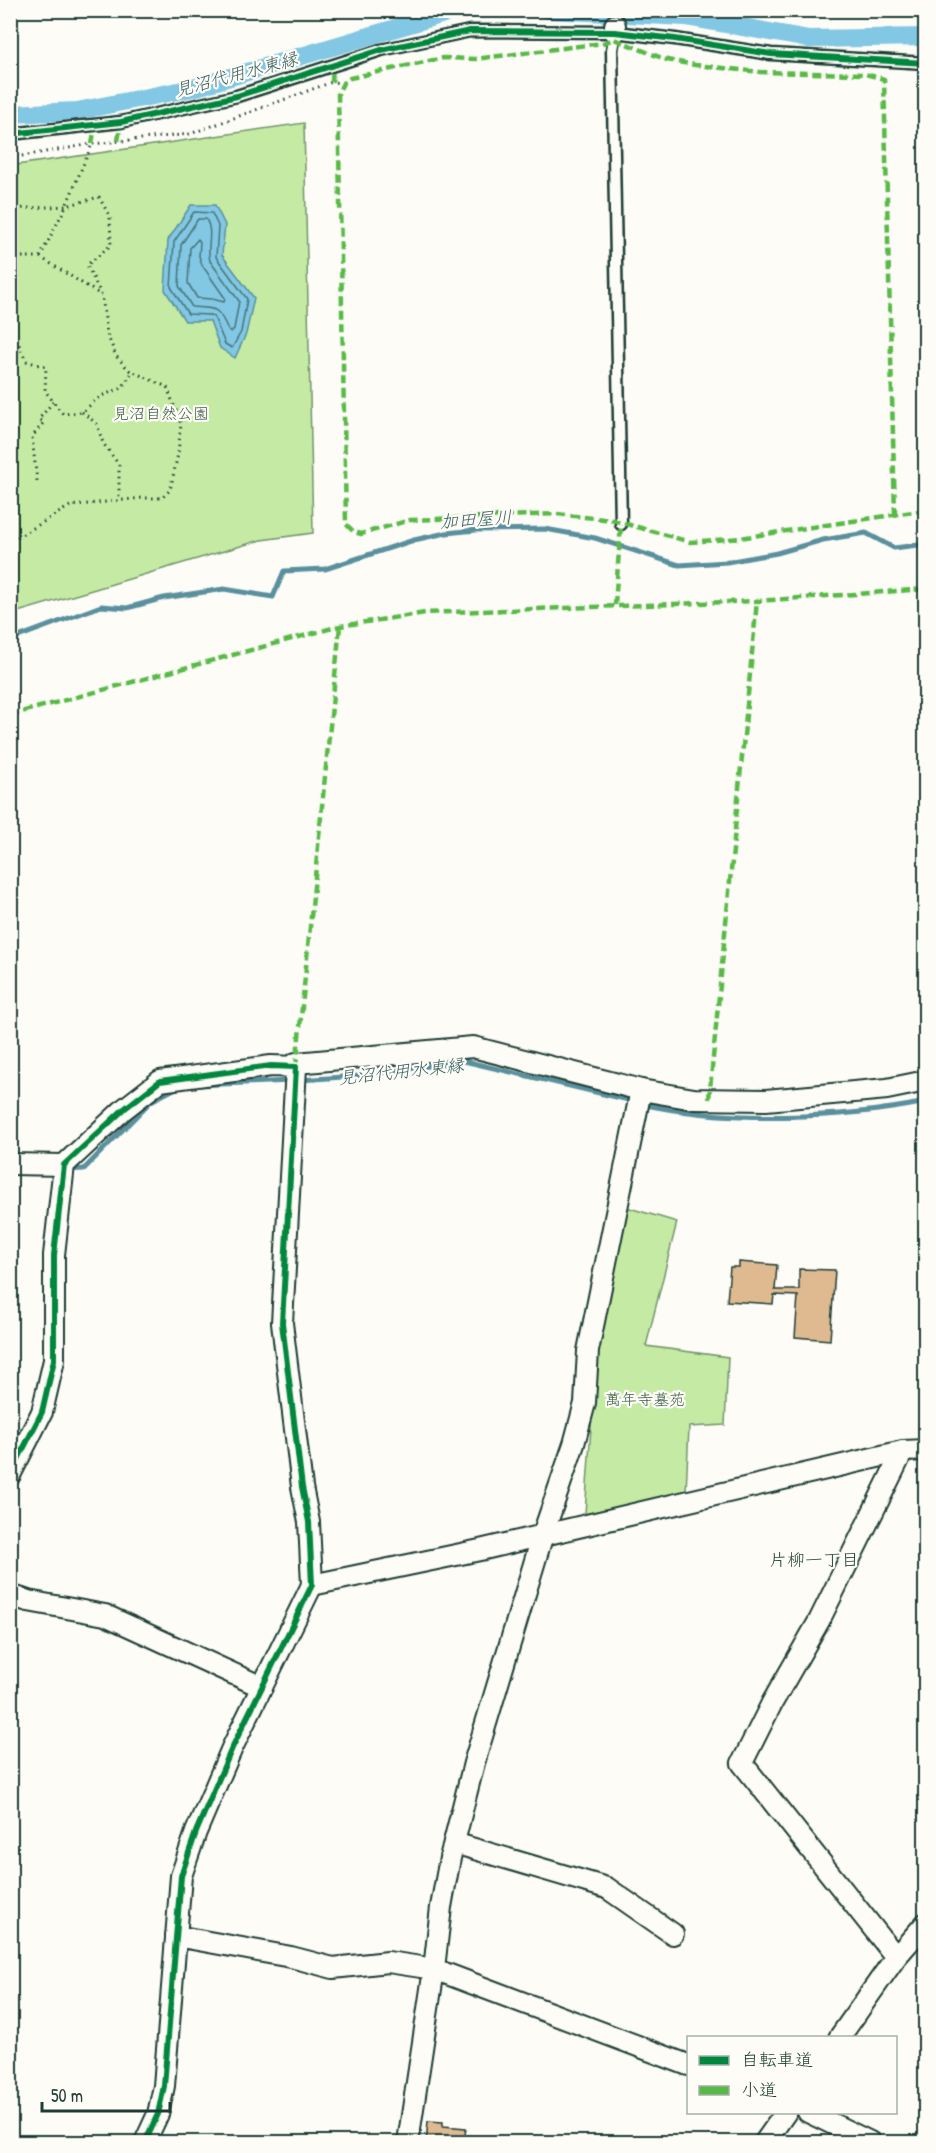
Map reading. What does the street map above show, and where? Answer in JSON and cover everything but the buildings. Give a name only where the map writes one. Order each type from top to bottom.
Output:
[{"type":"street","points":[[296,1063],[473,1047],[641,1090],[694,1099],[766,1100],[887,1089],[926,1081]]},
{"type":"street","points":[[10,1475],[42,1412],[54,1360],[54,1255],[64,1165],[124,1109],[160,1081],[271,1066],[296,1067],[282,1323],[302,1487],[309,1522],[312,1585],[232,1748],[196,1832],[181,1876],[164,2086],[158,2114],[145,2142]]},
{"type":"street","points":[[408,2142],[441,1907],[454,1843],[474,1763],[585,1403],[588,1351],[641,1090]]},
{"type":"street","points":[[10,1164],[64,1165]]},
{"type":"street","points":[[312,1585],[403,1567],[804,1476],[903,1451],[926,1450]]},
{"type":"street","points":[[896,1957],[742,1763],[772,1703],[819,1621],[903,1451]]},
{"type":"street","points":[[10,1594],[28,1601],[105,1615],[262,1688]]},
{"type":"street","points":[[454,1843],[607,1888],[673,1934]]},
{"type":"street","points":[[840,2036],[896,1957],[926,1923]]},
{"type":"street","points":[[176,1936],[291,1957],[333,1968],[388,1962],[434,1969],[687,2065]]},
{"type":"street","points":[[765,2142],[785,2114]]},
{"type":"street","points":[[812,2114],[870,2142]]},
{"type":"lane","points":[[615,22],[612,62],[621,524]]},
{"type":"lane","points":[[10,134],[95,126],[237,96],[381,50],[470,32],[615,22],[675,39],[771,54],[926,63]]},
{"type":"path","points":[[10,158],[92,144],[190,134],[332,82],[343,84]]},
{"type":"path","points":[[40,257],[66,206],[92,144]]},
{"type":"path","points":[[10,209],[66,206],[99,197],[110,217],[111,245],[87,265],[102,296],[107,334],[116,356],[129,370],[167,387],[181,424],[178,454],[170,490],[162,498],[70,506],[10,542]]},
{"type":"path","points":[[10,257],[40,257],[102,296]]},
{"type":"path","points":[[10,341],[17,340],[26,361],[46,366],[45,391],[63,414],[82,412],[101,396],[122,388],[131,374]]},
{"type":"path","points":[[37,481],[32,437],[44,422],[39,419],[53,402]]},
{"type":"path","points":[[82,412],[97,424],[103,443],[119,465],[119,500]]},
{"type":"green space","name":"見沼自然公園","points":[[304,123],[313,533],[261,540],[11,614],[10,166]]},
{"type":"green space","name":"萬年寺墓苑","points":[[626,1207],[677,1222],[646,1346],[728,1357],[725,1425],[689,1427],[686,1492],[585,1514],[597,1341]]},
{"type":"water","points":[[191,205],[215,205],[225,225],[222,255],[254,298],[246,334],[235,358],[220,348],[210,321],[185,321],[165,290],[168,240]]},
{"type":"waterway","name":"見沼代用水東縁","points":[[10,114],[77,111],[193,88],[457,10]]},
{"type":"waterway","name":"見沼代用水東縁","points":[[548,10],[686,17],[809,39],[926,37]]},
{"type":"waterway","name":"加田屋川","points":[[10,640],[101,606],[127,608],[164,598],[224,589],[273,597],[284,571],[325,569],[414,540],[446,533],[545,529],[595,538],[679,565],[727,562],[777,553],[823,540],[866,533],[894,548],[926,544]]},
{"type":"waterway","name":"見沼代用水東縁","points":[[300,1080],[357,1076],[464,1061],[633,1101]]},
{"type":"waterway","name":"見沼代用水東縁","points":[[198,1085],[291,1081]]},
{"type":"waterway","name":"見沼代用水東縁","points":[[66,1170],[84,1169],[151,1101],[180,1086]]},
{"type":"waterway","name":"見沼代用水東縁","points":[[642,1104],[710,1114],[784,1116],[858,1112],[926,1102]]},
{"type":"marked path","points":[[895,515],[884,79],[865,74],[760,72],[695,65],[667,60],[614,39],[603,43],[475,59],[443,58],[350,78],[343,83],[338,93],[346,524],[354,532],[361,534],[410,520],[556,514],[613,520],[690,542],[740,538],[926,510]]},
{"type":"marked path","points":[[332,82],[333,65]]},
{"type":"marked path","points":[[118,141],[121,122]]},
{"type":"marked path","points":[[92,144],[95,126]]},
{"type":"marked path","points":[[615,605],[621,524]]},
{"type":"marked path","points":[[10,715],[340,626],[425,613],[757,601],[926,589]]},
{"type":"marked path","points":[[709,1099],[757,601]]},
{"type":"marked path","points":[[296,1067],[340,626]]},
{"type":"cycle path","points":[[10,134],[121,122],[237,96],[381,50],[470,31],[615,32],[771,54],[926,63]]},
{"type":"cycle path","points":[[10,1475],[42,1412],[54,1360],[54,1255],[64,1165],[124,1109],[160,1081],[271,1066],[296,1067],[282,1323],[302,1487],[309,1522],[312,1585],[232,1748],[196,1832],[181,1876],[164,2086],[158,2114],[145,2142]]},
{"type":"district","name":"片柳一丁目","points":[[814,1559]]}]
